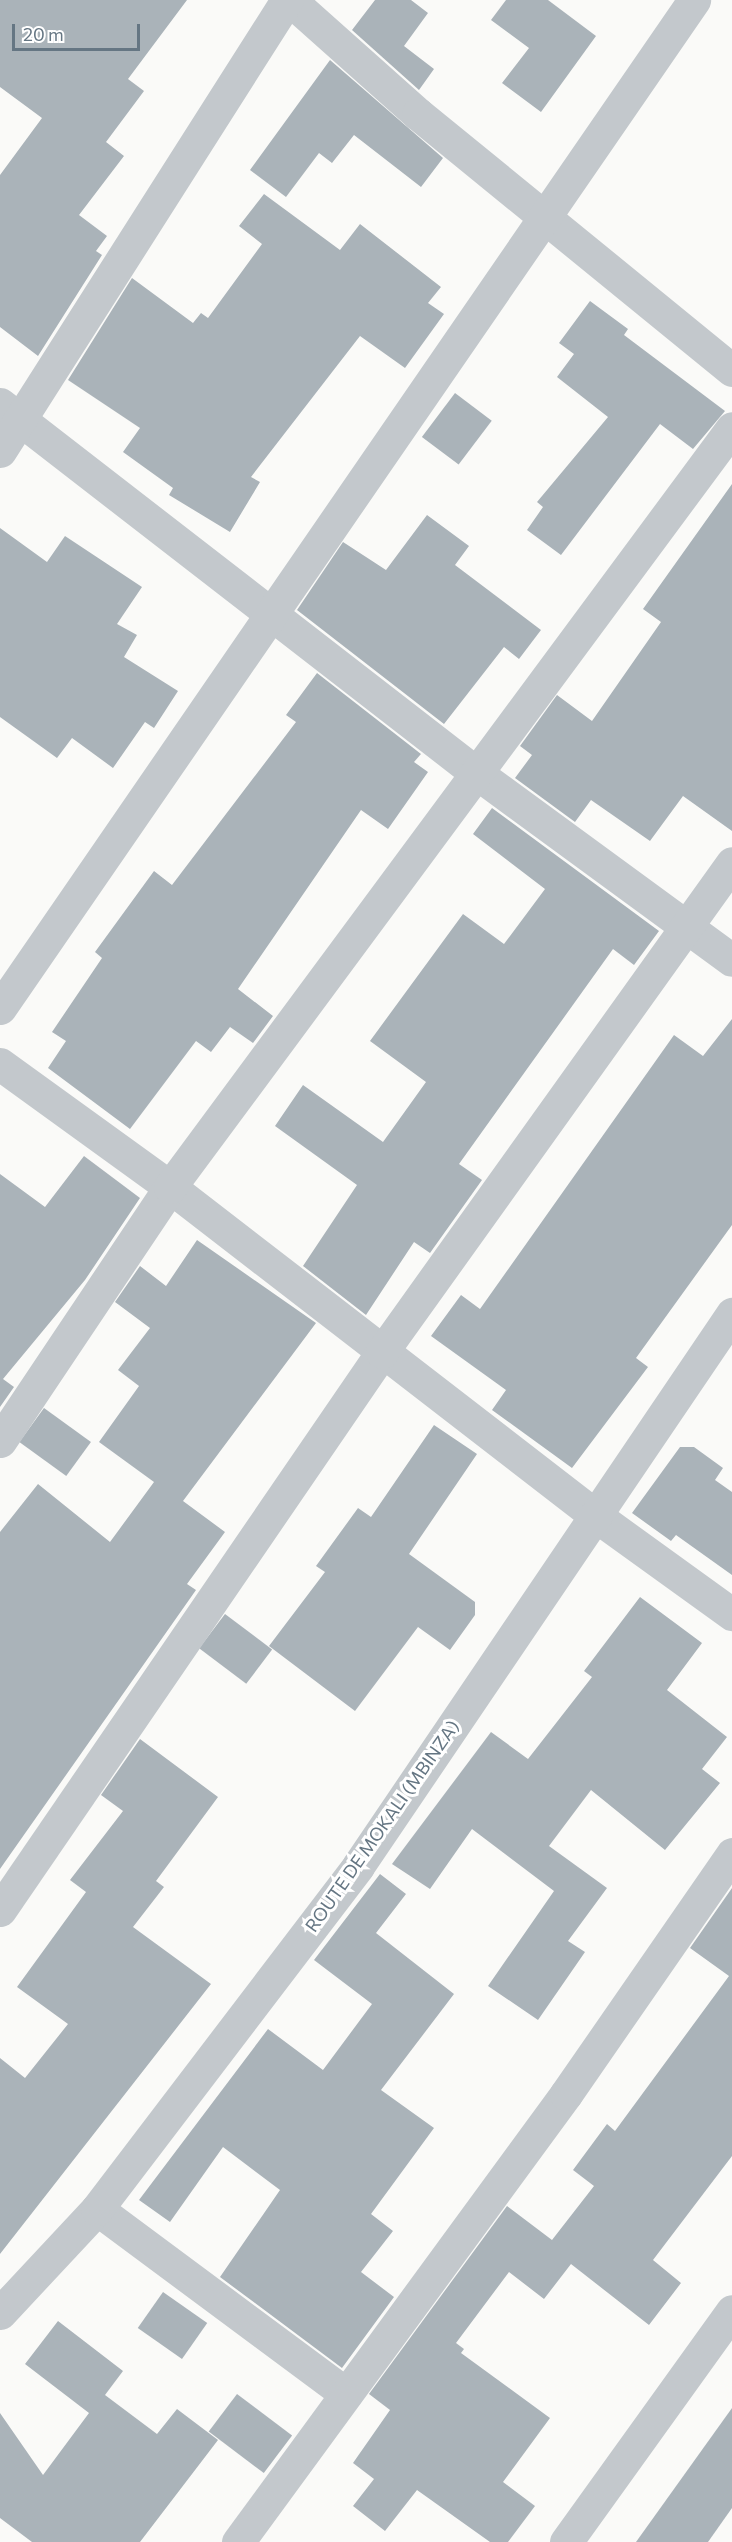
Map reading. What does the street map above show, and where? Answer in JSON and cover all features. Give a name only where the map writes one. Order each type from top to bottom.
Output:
[{"type":"street","points":[[0,451],[10,411],[289,0],[541,216],[732,370]]},
{"type":"street","points":[[0,1008],[274,613],[541,216],[694,0]]},
{"type":"street","points":[[10,411],[274,613],[476,772],[732,960]]},
{"type":"street","points":[[0,1441],[171,1187],[732,428]]},
{"type":"street","points":[[0,1910],[382,1352],[732,863]]},
{"type":"street","points":[[0,1064],[171,1187],[596,1516],[732,1614]]},
{"type":"street","name":"ROUTE DE MOKALI (MBINZA)","points":[[0,2313],[97,2209],[358,1866],[732,1314]]},
{"type":"street","points":[[238,2542],[566,2094],[732,1854]]},
{"type":"street","points":[[97,2209],[346,2394]]},
{"type":"street","points":[[567,2542],[732,2311]]},
{"type":"building","points":[[0,0],[187,0],[128,79],[144,91],[106,142],[124,156],[79,215],[107,236],[96,251],[102,255],[38,356],[0,327],[0,175],[42,118],[0,87]]},
{"type":"building","points":[[375,0],[411,0],[428,13],[404,46],[434,69],[419,90],[352,30]]},
{"type":"building","points":[[506,0],[548,0],[596,36],[541,112],[502,83],[529,48],[491,20]]},
{"type":"building","points":[[330,60],[443,158],[421,187],[354,135],[332,163],[319,153],[286,197],[250,170]]},
{"type":"building","points":[[264,194],[340,250],[360,224],[441,287],[428,303],[444,314],[405,368],[360,336],[251,477],[260,482],[230,532],[169,495],[173,488],[123,452],[140,428],[68,380],[132,278],[193,323],[201,313],[208,318],[262,244],[239,226]]},
{"type":"building","points":[[590,301],[628,329],[624,335],[725,411],[693,449],[660,424],[561,555],[527,530],[543,507],[537,502],[608,417],[557,377],[574,354],[559,343]]},
{"type":"building","points":[[455,393],[492,421],[459,465],[422,437]]},
{"type":"building","points":[[732,484],[732,831],[683,796],[650,841],[591,800],[575,822],[515,778],[532,755],[520,746],[557,695],[592,721],[661,622],[643,609]]},
{"type":"building","points":[[427,515],[469,546],[455,565],[541,630],[519,659],[504,647],[444,724],[297,610],[343,542],[386,570]]},
{"type":"building","points":[[0,528],[47,562],[65,536],[142,587],[117,624],[137,635],[124,657],[178,691],[154,728],[145,722],[113,768],[72,738],[57,758],[0,717]]},
{"type":"building","points":[[317,673],[421,754],[414,762],[428,772],[388,829],[361,810],[238,989],[273,1016],[253,1043],[230,1027],[211,1052],[196,1041],[130,1129],[48,1068],[66,1041],[52,1032],[102,958],[95,952],[154,871],[172,885],[296,722],[286,715]]},
{"type":"building","points":[[492,808],[659,931],[634,965],[613,949],[459,1164],[482,1180],[430,1253],[414,1242],[366,1315],[303,1266],[357,1185],[275,1126],[303,1085],[383,1142],[426,1082],[370,1041],[463,914],[504,944],[545,889],[473,834]]},
{"type":"building","points":[[732,1019],[732,1225],[636,1358],[648,1367],[572,1468],[492,1410],[506,1390],[431,1336],[461,1295],[480,1309],[674,1035],[703,1056]]},
{"type":"building","points":[[84,1156],[140,1198],[85,1280],[3,1379],[14,1387],[0,1407],[0,1174],[45,1207]]},
{"type":"building","points":[[197,1240],[316,1323],[183,1501],[225,1532],[187,1584],[196,1590],[0,1869],[0,1532],[38,1484],[110,1542],[154,1482],[99,1442],[139,1386],[118,1370],[150,1328],[115,1302],[140,1266],[166,1286]]},
{"type":"building","points":[[44,1408],[91,1442],[66,1476],[19,1442]]},
{"type":"building","points":[[434,1425],[477,1454],[409,1554],[475,1602],[475,1615],[450,1650],[418,1627],[355,1711],[269,1646],[325,1572],[316,1566],[358,1508],[371,1517]]},
{"type":"building","points":[[680,1447],[694,1447],[723,1468],[715,1480],[732,1492],[732,1575],[676,1535],[671,1541],[632,1513]]},
{"type":"building","points":[[640,1597],[702,1643],[667,1690],[727,1737],[702,1769],[720,1783],[665,1850],[591,1790],[549,1846],[607,1888],[568,1941],[585,1952],[538,2020],[488,1986],[554,1891],[472,1829],[430,1889],[392,1864],[491,1732],[528,1759],[592,1677],[584,1671]]},
{"type":"building","points":[[225,1614],[272,1650],[246,1684],[199,1648]]},
{"type":"building","points":[[140,1739],[218,1797],[156,1881],[164,1887],[133,1927],[211,1984],[0,2254],[0,2058],[25,2078],[68,2024],[17,1987],[86,1892],[70,1880],[123,1811],[101,1795]]},
{"type":"building","points":[[380,1874],[406,1894],[376,1933],[454,1994],[381,2090],[434,2128],[371,2214],[393,2231],[361,2272],[394,2297],[342,2368],[220,2277],[280,2190],[223,2147],[170,2222],[139,2200],[268,2029],[323,2070],[372,2004],[314,1960]]},
{"type":"building","points":[[732,1888],[732,2156],[653,2260],[681,2283],[649,2325],[571,2264],[544,2299],[509,2272],[456,2343],[464,2349],[461,2353],[550,2418],[503,2482],[535,2506],[508,2542],[490,2542],[417,2490],[385,2531],[353,2506],[374,2479],[353,2463],[390,2410],[369,2394],[507,2206],[552,2240],[594,2186],[573,2170],[607,2124],[615,2131],[729,1976],[690,1948]]},
{"type":"building","points":[[163,2292],[207,2323],[182,2359],[138,2328]]},
{"type":"building","points":[[58,2321],[123,2371],[105,2395],[157,2434],[177,2409],[218,2440],[140,2542],[32,2542],[0,2518],[0,2413],[43,2475],[89,2413],[25,2364]]},
{"type":"building","points":[[237,2394],[292,2436],[264,2473],[209,2432]]},
{"type":"building","points":[[732,2408],[732,2508],[708,2542],[636,2542]]}]
